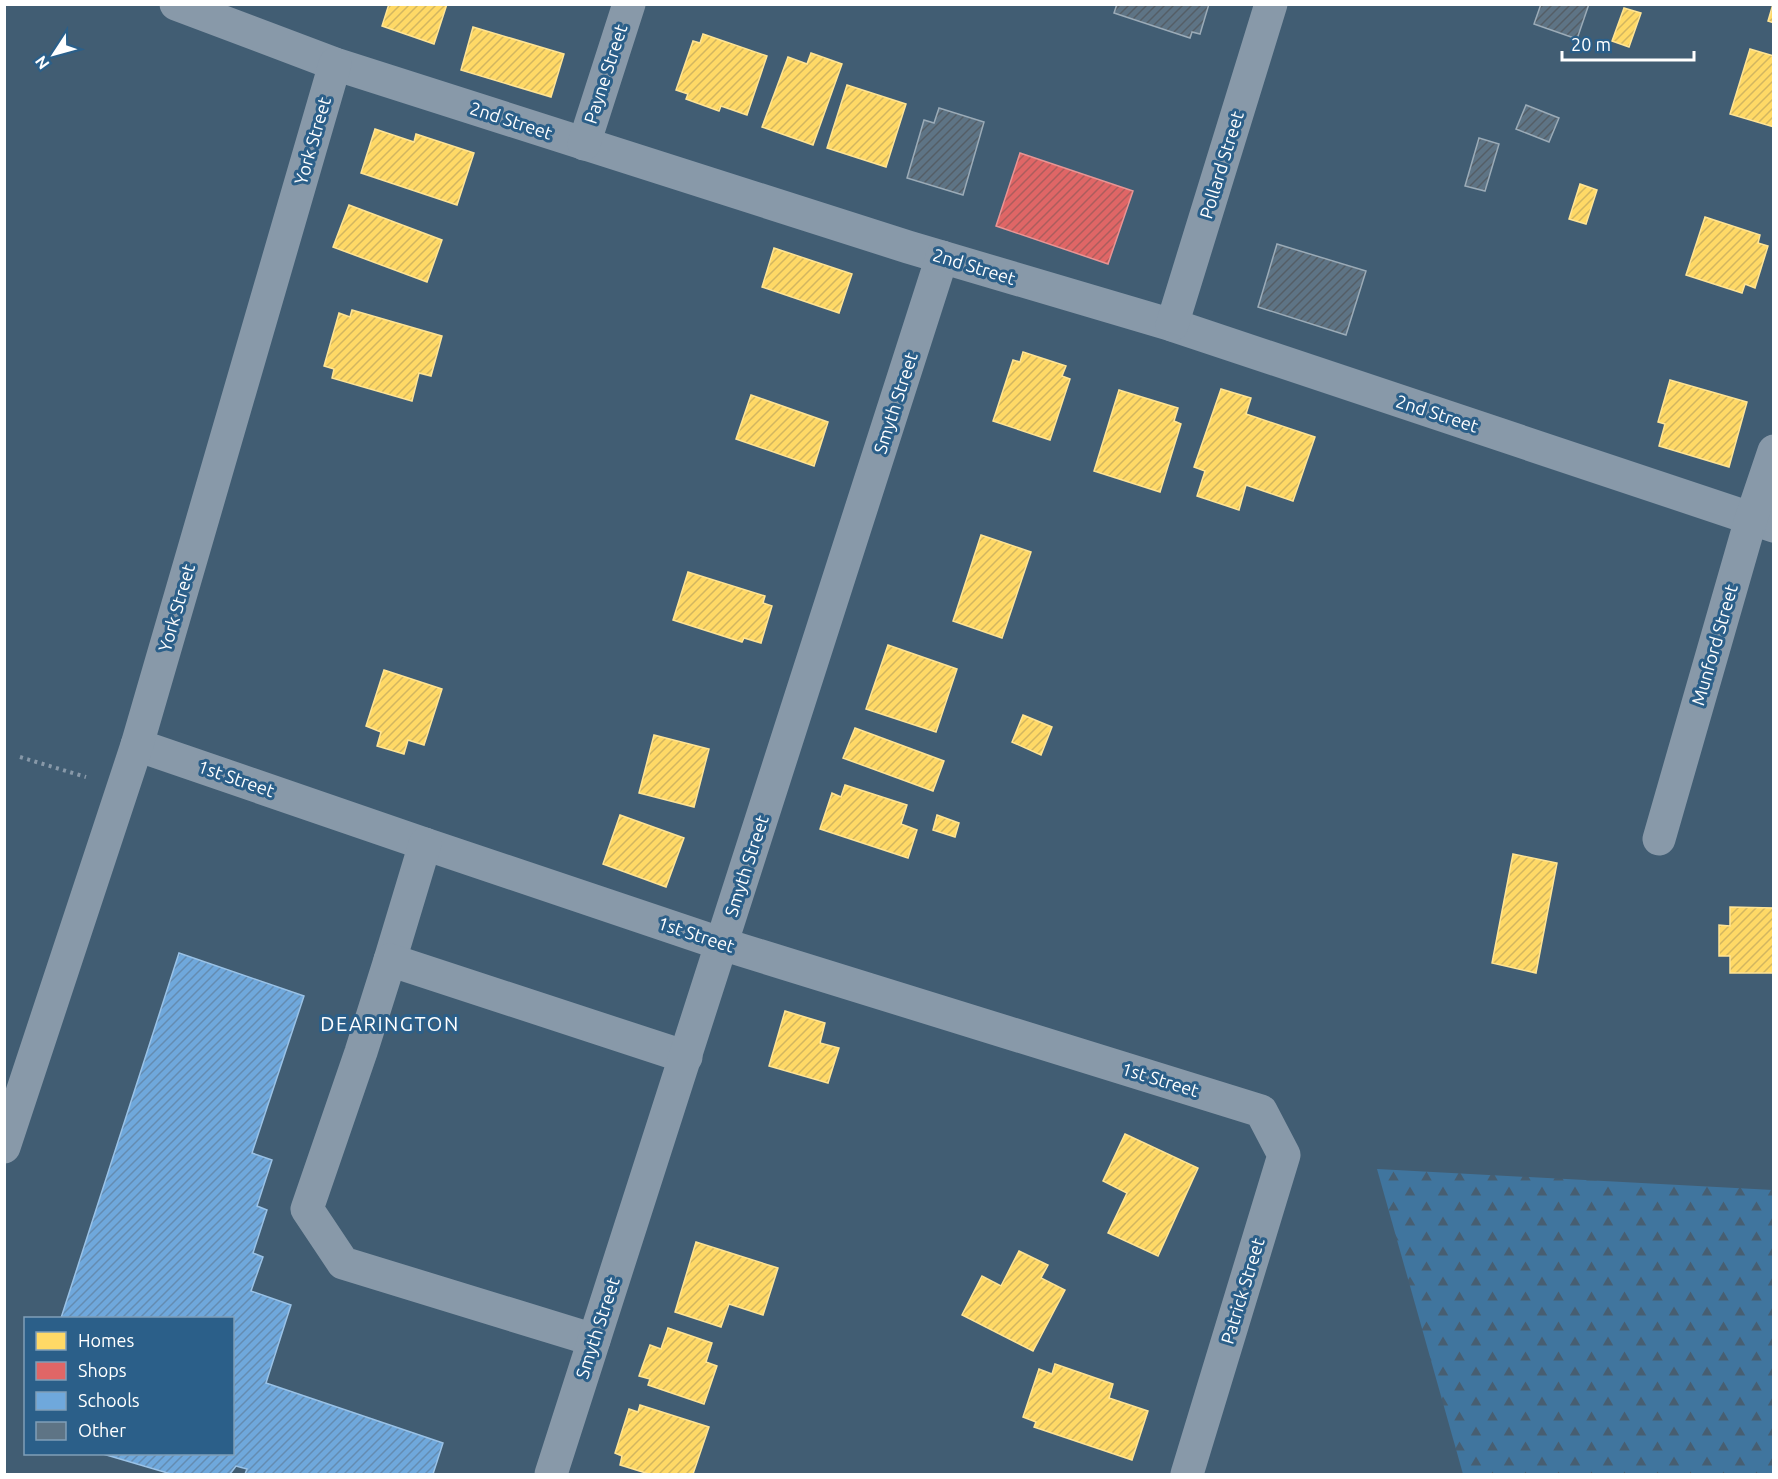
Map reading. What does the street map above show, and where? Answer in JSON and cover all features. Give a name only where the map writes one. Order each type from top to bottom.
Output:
[{"type":"street","name":"2nd Street","points":[[176,4],[335,64],[942,257],[1172,325],[1762,523]]},
{"type":"street","name":"Payne Street","points":[[584,144],[628,4]]},
{"type":"street","name":"Pollard Street","points":[[1172,325],[1271,4]]},
{"type":"street","name":"York Street","points":[[4,1147],[137,745],[335,64]]},
{"type":"street","name":"Smyth Street","points":[[551,1474],[942,257]]},
{"type":"street","name":"Munford Street","points":[[1659,839],[1762,523],[1773,451]]},
{"type":"street","name":"1st Street","points":[[137,745],[722,944],[1261,1111]]},
{"type":"street","points":[[425,844],[361,1052],[307,1209],[343,1263],[594,1340]]},
{"type":"street","points":[[390,960],[686,1056]]},
{"type":"street","name":"Patrick Street","points":[[1187,1474],[1284,1155],[1261,1111]]},
{"type":"path","points":[[20,757],[65,770]]},
{"type":"green space","points":[[1377,1169],[1773,1190],[1773,1474],[1463,1474]]},
{"type":"building: Homes","points":[[389,4],[447,4],[434,44],[382,26]]},
{"type":"building: Homes","points":[[1774,4],[1774,23],[1768,21]]},
{"type":"building: Homes","points":[[1624,8],[1641,13],[1629,47],[1612,41]]},
{"type":"building: Homes","points":[[473,27],[564,54],[551,97],[461,70]]},
{"type":"building: Homes","points":[[703,34],[767,56],[747,115],[721,106],[719,111],[686,99],[688,94],[676,90],[693,41],[700,43]]},
{"type":"building: Homes","points":[[1750,49],[1774,56],[1774,127],[1730,114]]},
{"type":"building: Homes","points":[[811,53],[842,64],[813,145],[762,127],[788,57],[807,64]]},
{"type":"building: Homes","points":[[847,85],[906,104],[886,167],[827,148]]},
{"type":"building: Homes","points":[[375,129],[414,142],[416,134],[474,153],[457,205],[361,173]]},
{"type":"building: Homes","points":[[1580,184],[1597,190],[1586,224],[1569,219]]},
{"type":"building: Homes","points":[[349,205],[442,240],[427,282],[333,247]]},
{"type":"building: Homes","points":[[1705,217],[1760,235],[1758,243],[1768,246],[1755,288],[1745,284],[1742,293],[1686,275]]},
{"type":"building: Homes","points":[[774,248],[852,274],[839,313],[762,287]]},
{"type":"building: Homes","points":[[352,310],[442,336],[431,376],[419,373],[412,401],[332,378],[334,369],[324,366],[339,313],[350,317]]},
{"type":"building: Homes","points":[[1023,352],[1066,366],[1062,376],[1070,379],[1050,440],[993,421],[1013,360],[1020,362]]},
{"type":"building: Homes","points":[[1670,380],[1747,402],[1729,467],[1659,446],[1665,424],[1658,422]]},
{"type":"building: Homes","points":[[1221,389],[1251,398],[1246,414],[1315,437],[1293,501],[1246,485],[1239,510],[1197,496],[1205,471],[1194,467]]},
{"type":"building: Homes","points":[[1119,390],[1178,408],[1174,421],[1181,424],[1160,492],[1094,471]]},
{"type":"building: Homes","points":[[751,395],[828,422],[814,466],[736,439]]},
{"type":"building: Homes","points":[[981,535],[1031,552],[1002,638],[953,621]]},
{"type":"building: Homes","points":[[688,572],[765,596],[763,603],[772,606],[761,643],[744,638],[742,642],[673,620]]},
{"type":"building: Homes","points":[[888,645],[957,669],[936,732],[866,709]]},
{"type":"building: Homes","points":[[384,670],[442,689],[424,745],[408,740],[404,754],[377,746],[381,732],[366,726]]},
{"type":"building: Homes","points":[[1023,715],[1052,727],[1041,755],[1012,742]]},
{"type":"building: Homes","points":[[855,728],[944,761],[933,791],[843,758]]},
{"type":"building: Homes","points":[[654,735],[709,749],[694,807],[639,793]]},
{"type":"building: Homes","points":[[845,785],[907,805],[901,824],[917,830],[908,858],[820,829],[832,793],[841,797]]},
{"type":"building: Homes","points":[[620,815],[684,838],[666,887],[603,864]]},
{"type":"building: Homes","points":[[937,815],[959,823],[955,837],[933,830]]},
{"type":"building: Homes","points":[[1513,854],[1557,863],[1536,973],[1492,963]]},
{"type":"building: Homes","points":[[1730,907],[1774,908],[1774,973],[1730,973],[1730,956],[1719,956],[1719,925],[1730,926]]},
{"type":"building: Homes","points":[[785,1011],[825,1023],[820,1043],[839,1048],[828,1083],[769,1066]]},
{"type":"building: Homes","points":[[1125,1134],[1198,1168],[1158,1256],[1108,1233],[1127,1193],[1103,1181]]},
{"type":"building: Homes","points":[[696,1242],[778,1268],[763,1315],[729,1304],[721,1327],[675,1312]]},
{"type":"building: Homes","points":[[1019,1251],[1048,1265],[1041,1278],[1065,1290],[1033,1351],[962,1315],[982,1276],[1001,1286]]},
{"type":"building: Homes","points":[[668,1328],[712,1343],[706,1362],[717,1366],[704,1404],[648,1385],[650,1379],[639,1376],[650,1345],[661,1349]]},
{"type":"building: Homes","points":[[1055,1364],[1113,1384],[1109,1398],[1148,1411],[1132,1460],[1034,1427],[1036,1422],[1023,1417],[1039,1369],[1052,1374]]},
{"type":"building: Homes","points":[[640,1405],[709,1427],[693,1474],[649,1474],[620,1465],[622,1456],[615,1453],[629,1409],[638,1412]]},
{"type":"building: Shops","points":[[1020,153],[1133,191],[1108,264],[996,226]]},
{"type":"building: Schools","points":[[179,953],[304,996],[252,1153],[272,1160],[257,1206],[267,1210],[253,1253],[263,1257],[251,1291],[291,1305],[266,1383],[443,1443],[433,1474],[245,1474],[247,1469],[236,1466],[230,1474],[171,1474],[106,1455],[234,1455],[234,1317],[61,1317]]},
{"type":"building: Other","points":[[1117,4],[1209,4],[1200,34],[1192,32],[1190,38],[1114,13]]},
{"type":"building: Other","points":[[1541,4],[1589,4],[1577,39],[1534,24]]},
{"type":"building: Other","points":[[1526,105],[1559,118],[1549,142],[1516,129]]},
{"type":"building: Other","points":[[939,108],[984,122],[963,195],[907,178],[924,120],[934,123]]},
{"type":"building: Other","points":[[1479,138],[1499,144],[1485,191],[1465,186]]},
{"type":"building: Other","points":[[1277,244],[1366,271],[1346,335],[1258,307]]},
{"type":"district","name":"DEARINGTON","points":[[390,1024]]}]
